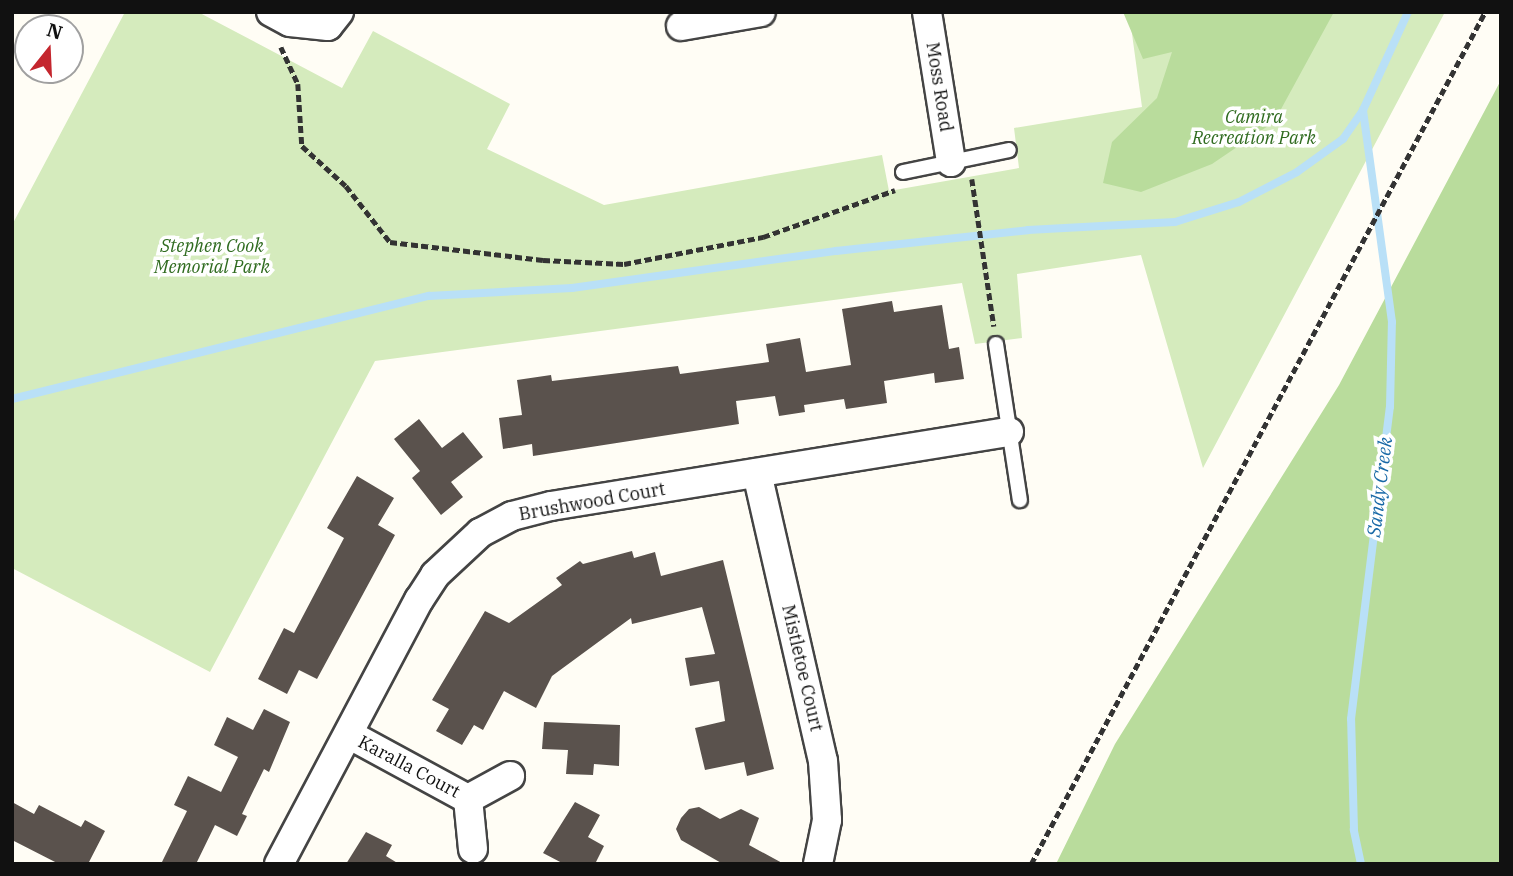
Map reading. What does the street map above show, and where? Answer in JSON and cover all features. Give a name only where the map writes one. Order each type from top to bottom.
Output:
[{"type":"street","points":[[681,26],[761,12]]},
{"type":"street","name":"Moss Road","points":[[927,12],[960,171]]},
{"type":"street","points":[[281,17],[334,19]]},
{"type":"street","name":"Brushwood Court","points":[[279,864],[350,735],[419,600],[435,575],[481,533],[512,516],[551,506],[1009,432]]},
{"type":"street","name":"Mistletoe Court","points":[[757,473],[823,761],[827,820],[818,864]]},
{"type":"street","name":"Karalla Court","points":[[350,735],[468,799]]},
{"type":"street","name":"Karalla Court","points":[[468,799],[510,776]]},
{"type":"street","name":"Karalla Court","points":[[468,799],[472,849]]},
{"type":"lane","points":[[903,172],[960,171],[1009,150]]},
{"type":"lane","points":[[996,344],[1020,500]]},
{"type":"path","points":[[1031,864],[1485,12]]},
{"type":"path","points":[[281,17],[278,45],[286,52],[298,84],[302,146],[346,186],[390,242],[543,260],[624,264],[763,237],[910,187]]},
{"type":"path","points":[[975,199],[996,344]]},
{"type":"green space","points":[[125,12],[198,12],[342,88],[373,31],[510,104],[487,149],[604,205],[882,155],[889,191],[1019,168],[1014,128],[1142,107],[1129,12],[1445,12],[1203,468],[1141,255],[1017,274],[1022,338],[975,344],[962,283],[375,361],[210,672],[12,568],[12,225]]},
{"type":"green space","name":"Camira Recreation Park","points":[[1123,12],[1334,12],[1274,122],[1212,164],[1141,192],[1103,183],[1112,142],[1157,98],[1172,52],[1143,59]]},
{"type":"green space","points":[[1501,80],[1501,864],[1056,864],[1115,744],[1339,385]]},
{"type":"building","points":[[892,301],[894,312],[942,305],[949,349],[959,347],[964,379],[935,383],[934,373],[884,381],[887,403],[846,409],[844,399],[804,405],[805,412],[779,416],[775,396],[736,401],[739,424],[533,456],[532,444],[503,449],[499,418],[522,415],[517,380],[551,375],[552,381],[678,366],[680,374],[769,362],[766,344],[800,338],[806,372],[851,365],[842,309]]},
{"type":"building","points":[[419,419],[442,448],[463,432],[483,457],[451,482],[463,497],[441,515],[412,478],[420,471],[394,439]]},
{"type":"building","points":[[357,476],[394,498],[378,525],[395,535],[317,679],[299,670],[287,694],[258,679],[284,628],[294,633],[344,538],[327,528]]},
{"type":"building","points":[[632,551],[634,558],[655,552],[661,576],[723,560],[774,769],[747,776],[744,762],[705,770],[695,728],[725,721],[719,681],[690,686],[685,658],[715,654],[702,607],[632,624],[631,618],[552,676],[536,708],[504,691],[483,730],[474,725],[462,745],[436,731],[449,709],[432,700],[485,611],[509,623],[562,585],[556,578],[580,561],[583,564]]},
{"type":"building","points":[[264,709],[290,722],[269,772],[264,769],[242,814],[247,816],[237,836],[215,825],[196,864],[161,864],[187,811],[174,805],[188,776],[221,792],[238,757],[214,745],[227,717],[253,730]]},
{"type":"building","points":[[544,722],[620,725],[619,766],[594,764],[593,775],[566,774],[568,750],[542,749]]},
{"type":"building","points":[[12,802],[34,814],[39,805],[81,827],[85,820],[105,831],[88,864],[59,864],[12,840]]},
{"type":"building","points":[[575,802],[600,815],[588,837],[604,846],[595,864],[564,864],[543,853]]},
{"type":"building","points":[[699,807],[720,819],[741,809],[759,818],[749,845],[784,864],[723,864],[681,840],[676,829],[681,818],[689,809]]},
{"type":"building","points":[[366,832],[392,845],[386,856],[399,864],[346,864]]},
{"type":"waterway","points":[[12,399],[429,296],[572,288],[836,251],[1028,230],[1175,222],[1239,202],[1297,172],[1343,139],[1363,110],[1408,12]]},
{"type":"waterway","name":"Sandy Creek","points":[[1361,864],[1354,830],[1351,719],[1390,407],[1392,322],[1363,110]]},
{"type":"park label","name":"Stephen Cook Memorial Park","points":[[212,257]]}]
